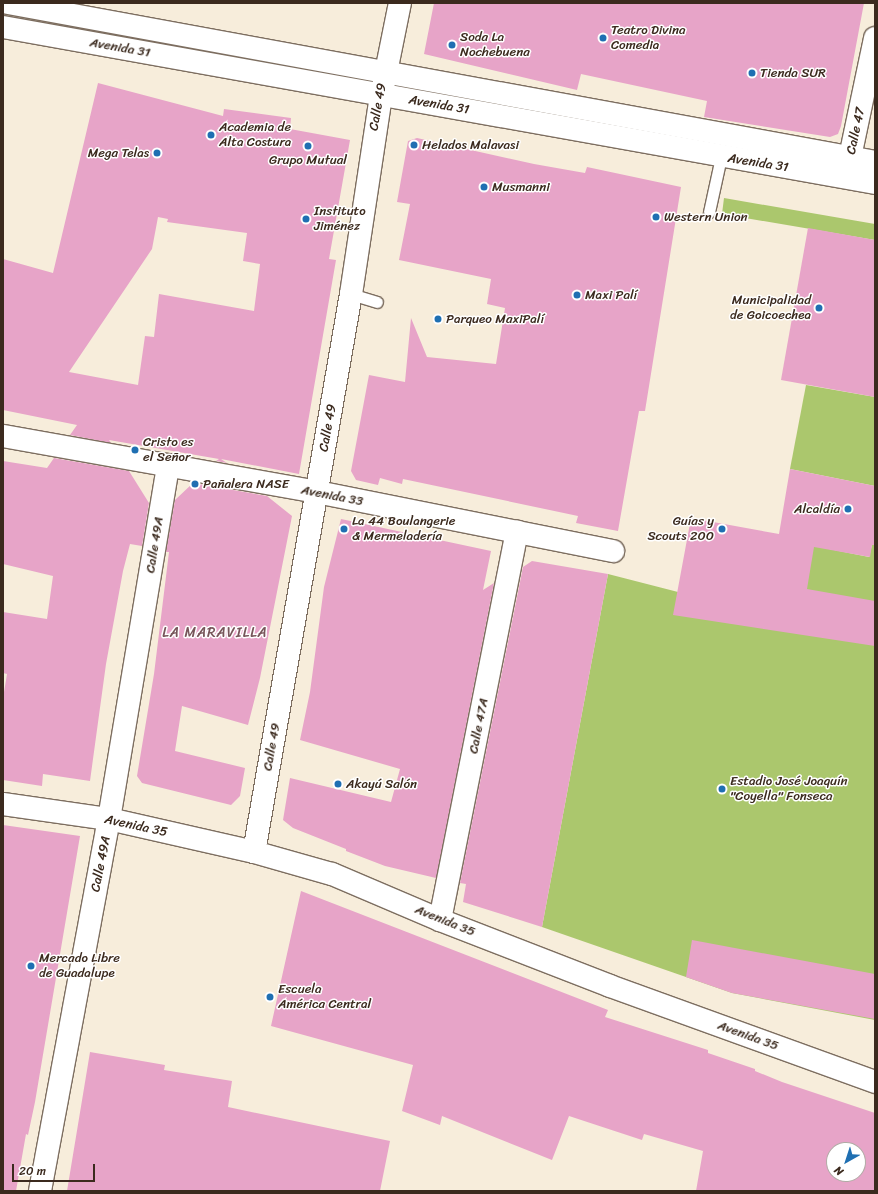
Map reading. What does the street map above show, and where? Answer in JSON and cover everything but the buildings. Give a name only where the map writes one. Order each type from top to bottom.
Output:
[{"type":"street","points":[[3,7],[4,3]]},
{"type":"street","name":"Avenida 31","points":[[8,3],[385,72],[848,167],[875,182]]},
{"type":"street","name":"Calle 49","points":[[254,852],[351,294],[381,95],[400,3]]},
{"type":"street","name":"Avenida 31","points":[[3,27],[722,157],[848,167],[875,162]]},
{"type":"street","name":"Calle 47","points":[[848,167],[875,38]]},
{"type":"street","name":"Avenida 33","points":[[3,436],[317,492],[613,550]]},
{"type":"street","name":"Calle 49A","points":[[40,1191],[109,819],[168,465]]},
{"type":"street","name":"Calle 47A","points":[[440,920],[517,532]]},
{"type":"street","name":"Avenida 35","points":[[3,804],[109,819],[254,852],[332,874],[440,920],[610,986],[875,1082]]},
{"type":"lane","points":[[709,212],[722,157]]},
{"type":"lane","points":[[351,294],[377,302]]},
{"type":"green space","points":[[724,198],[875,224],[875,240],[722,214]]},
{"type":"green space","points":[[806,385],[875,397],[875,486],[790,469]]},
{"type":"green space","name":"Estadio José Joaquín \"Coyella\" Fonseca","points":[[816,533],[829,549],[869,557],[872,545],[875,545],[875,1020],[732,993],[542,927],[608,574],[678,592]]},
{"type":"place","name":"Teatro Divina Comedia","points":[[603,38]]},
{"type":"place","name":"Soda La Nochebuena","points":[[452,45]]},
{"type":"place","name":"Tienda SUR","points":[[752,73]]},
{"type":"place","name":"Academia de Alta Costura","points":[[211,135]]},
{"type":"place","name":"Helados Malavasi","points":[[414,145]]},
{"type":"place","name":"Grupo Mutual","points":[[308,146]]},
{"type":"place","name":"Mega Telas","points":[[157,153]]},
{"type":"place","name":"Musmanni","points":[[484,187]]},
{"type":"place","name":"Western Union","points":[[656,217]]},
{"type":"place","name":"Instituto Jiménez","points":[[306,219]]},
{"type":"place","name":"Maxi Palí","points":[[577,295]]},
{"type":"place","name":"Municipalidad de Goicoechea","points":[[819,308]]},
{"type":"place","name":"Parqueo MaxiPalí","points":[[438,319]]},
{"type":"place","name":"Cristo es el Señor","points":[[135,450]]},
{"type":"place","name":"Pañalera NASE","points":[[195,484]]},
{"type":"place","name":"Alcaldía","points":[[848,509]]},
{"type":"place","name":"La 44 Boulangerie & Mermeladería","points":[[344,529]]},
{"type":"place","name":"Guías y Scouts 200","points":[[722,529]]},
{"type":"place","name":"Akayú Salón","points":[[338,784]]},
{"type":"place","name":"Estadio José Joaquín \"Coyella\" Fonseca","points":[[722,789]]},
{"type":"place","name":"Mercado Libre de Guadalupe","points":[[31,966]]},
{"type":"place","name":"Escuela América Central","points":[[270,997]]},
{"type":"district","name":"LA MARAVILLA","points":[[215,633]]}]
